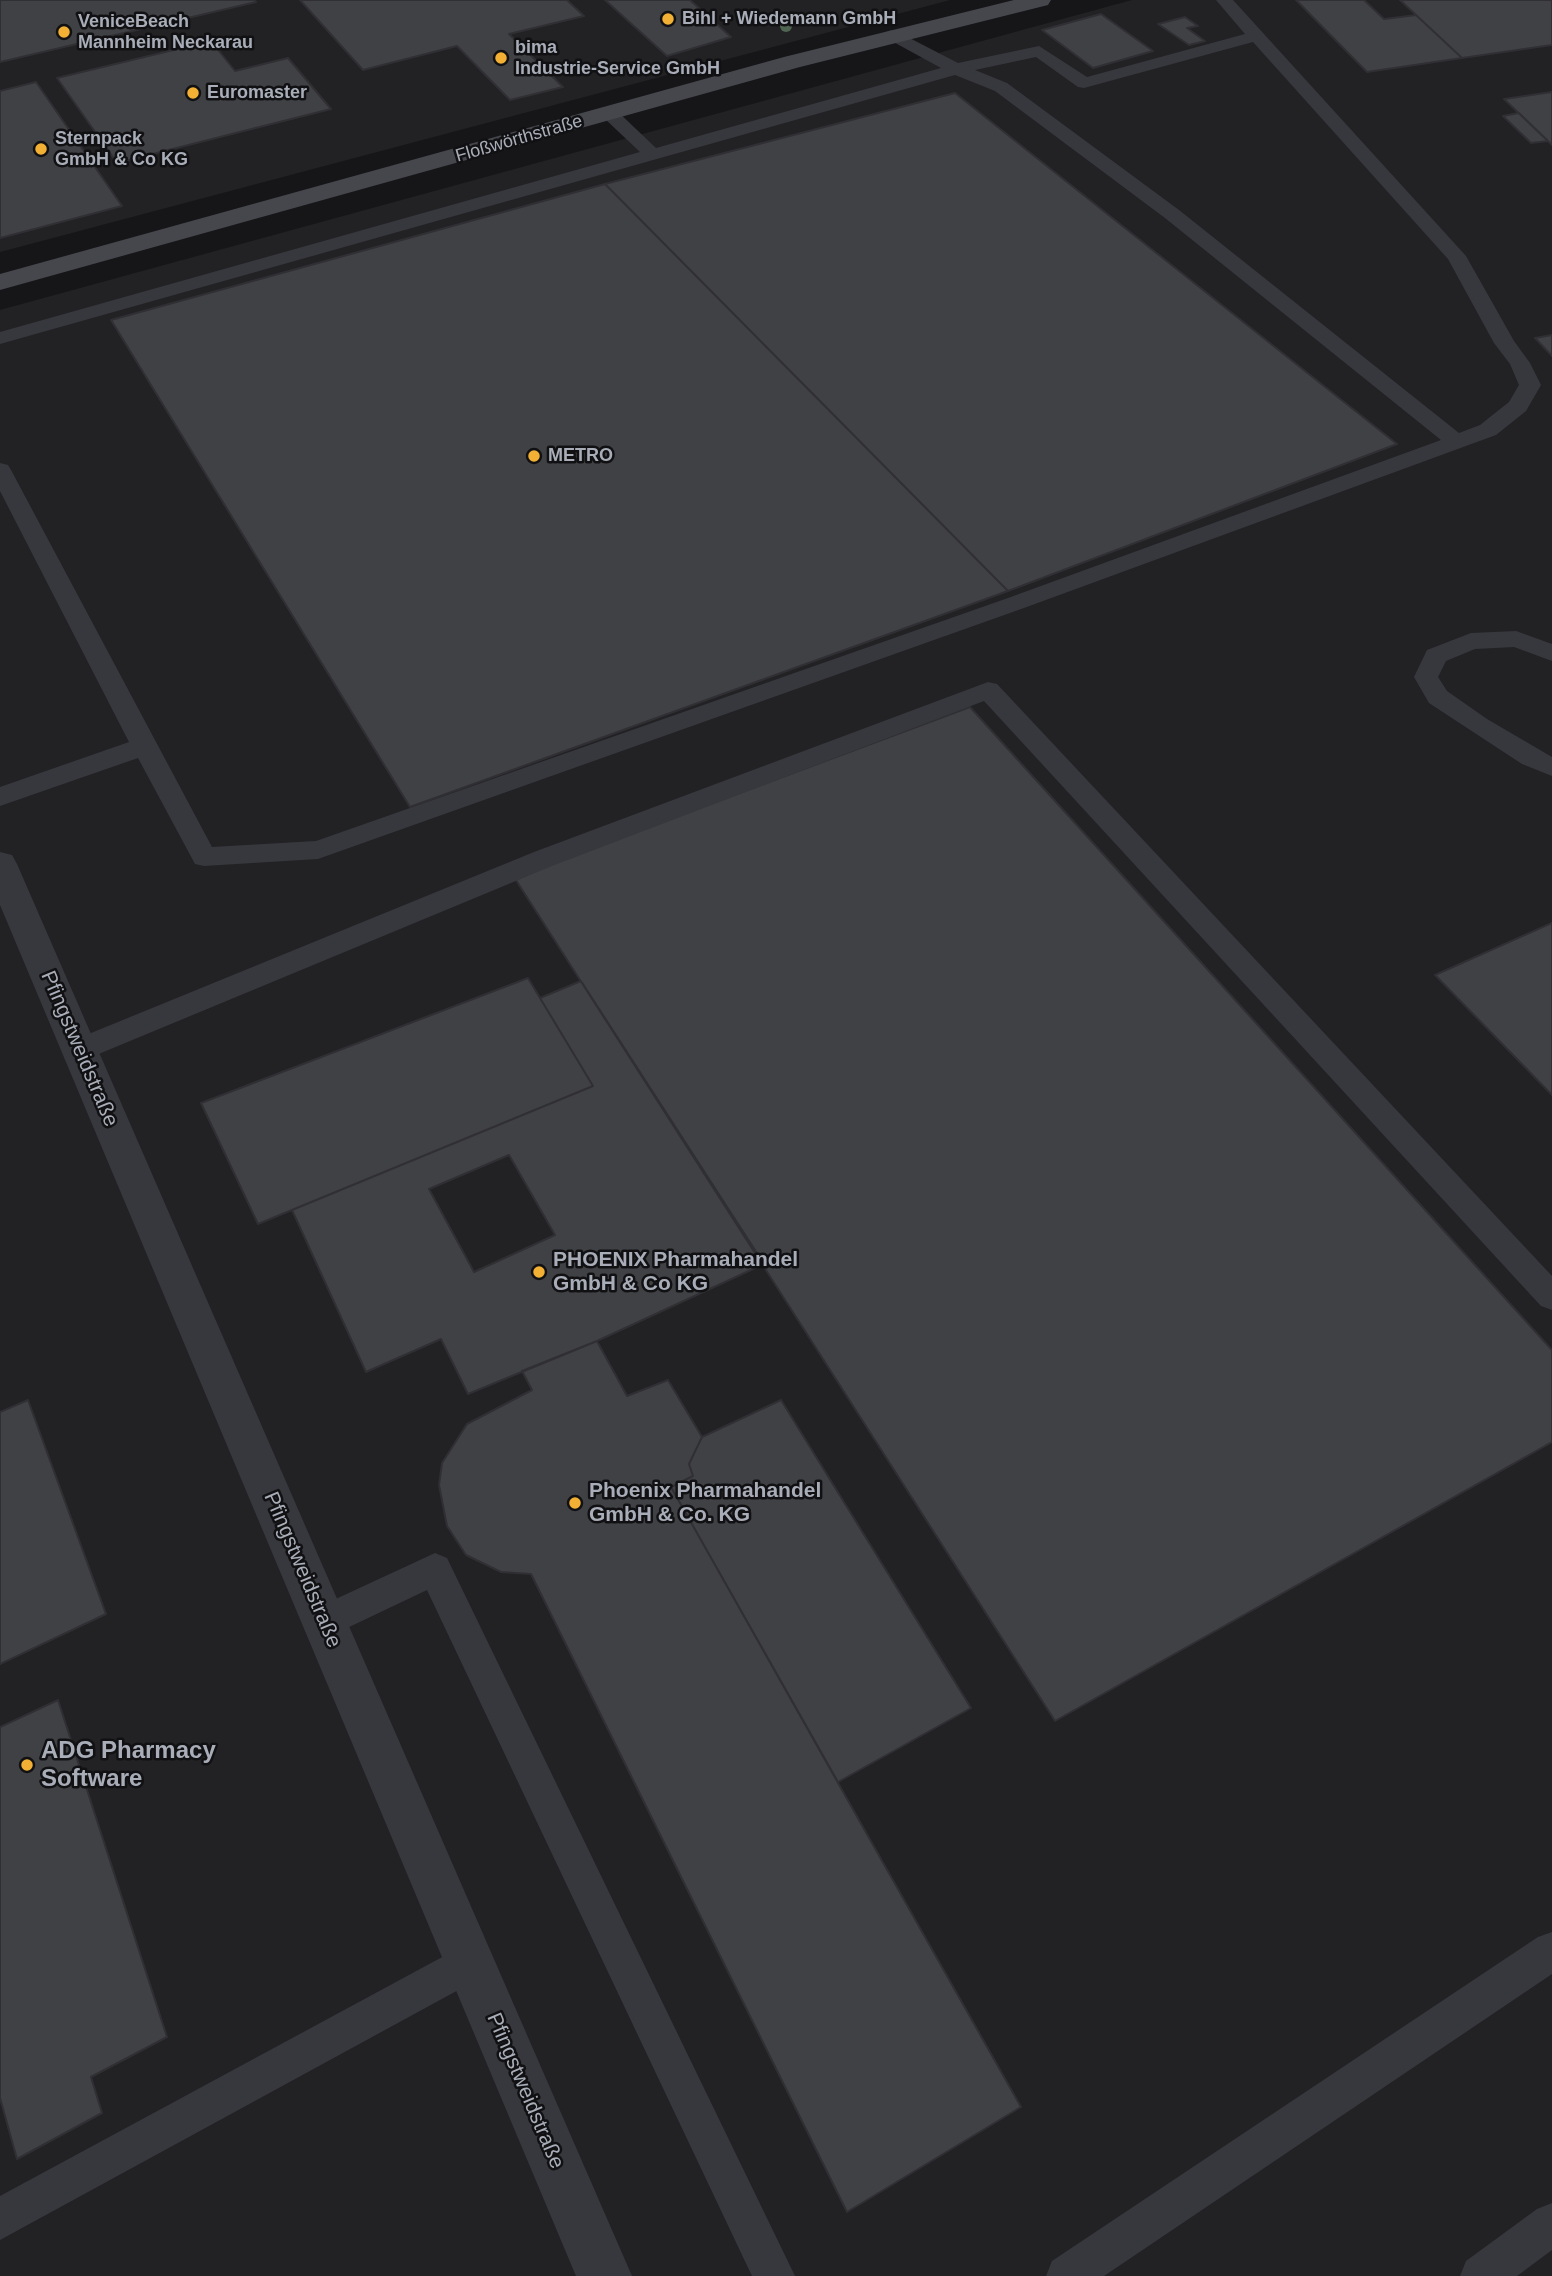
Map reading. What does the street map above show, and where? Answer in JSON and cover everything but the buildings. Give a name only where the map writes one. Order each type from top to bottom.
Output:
[{"type":"main road","name":"Floßwörthstraße","points":[[0,282],[894,35],[1040,0]]},
{"type":"street","name":"Pfingstweidstraße","points":[[0,864],[604,2276]]},
{"type":"lane","points":[[0,470],[204,858],[318,850],[1016,603],[1488,430],[1518,406],[1530,385],[1520,363],[1504,343],[1456,256],[1224,0]]},
{"type":"lane","points":[[894,35],[956,69],[1001,86],[1181,222],[1457,442]]},
{"type":"lane","points":[[0,338],[956,69],[1039,51],[1084,83],[1256,36]]},
{"type":"lane","points":[[610,114],[652,154]]},
{"type":"lane","points":[[1552,653],[1516,639],[1471,641],[1436,656],[1426,677],[1438,696],[1478,725],[1531,758],[1552,767]]},
{"type":"lane","points":[[79,1050],[543,859],[988,690],[1552,1297]]},
{"type":"lane","points":[[0,797],[144,746]]},
{"type":"lane","points":[[324,1622],[435,1569],[774,2276]]},
{"type":"lane","points":[[1067,2276],[1552,1951]]},
{"type":"lane","points":[[0,2219],[470,1962]]},
{"type":"lane","points":[[1481,2276],[1552,2224]]},
{"type":"shaded area","points":[[0,0],[950,0],[0,252]]},
{"type":"shaded area","points":[[1132,0],[1552,0],[1552,2276],[0,2276],[0,310]]},
{"type":"place","name":"Bihl + Wiedemann GmbH","points":[[668,19]]},
{"type":"place","name":"VeniceBeach Mannheim Neckarau","points":[[64,32]]},
{"type":"place","name":"bima Industrie-Service GmbH","points":[[501,58]]},
{"type":"place","name":"Euromaster","points":[[193,93]]},
{"type":"place","name":"Sternpack GmbH & Co KG","points":[[41,149]]},
{"type":"place","name":"METRO","points":[[534,456]]},
{"type":"place","name":"PHOENIX Pharmahandel GmbH & Co KG","points":[[539,1272]]},
{"type":"place","name":"Phoenix Pharmahandel GmbH & Co. KG","points":[[575,1503]]},
{"type":"place","name":"ADG Pharmacy Software","points":[[27,1765]]}]
